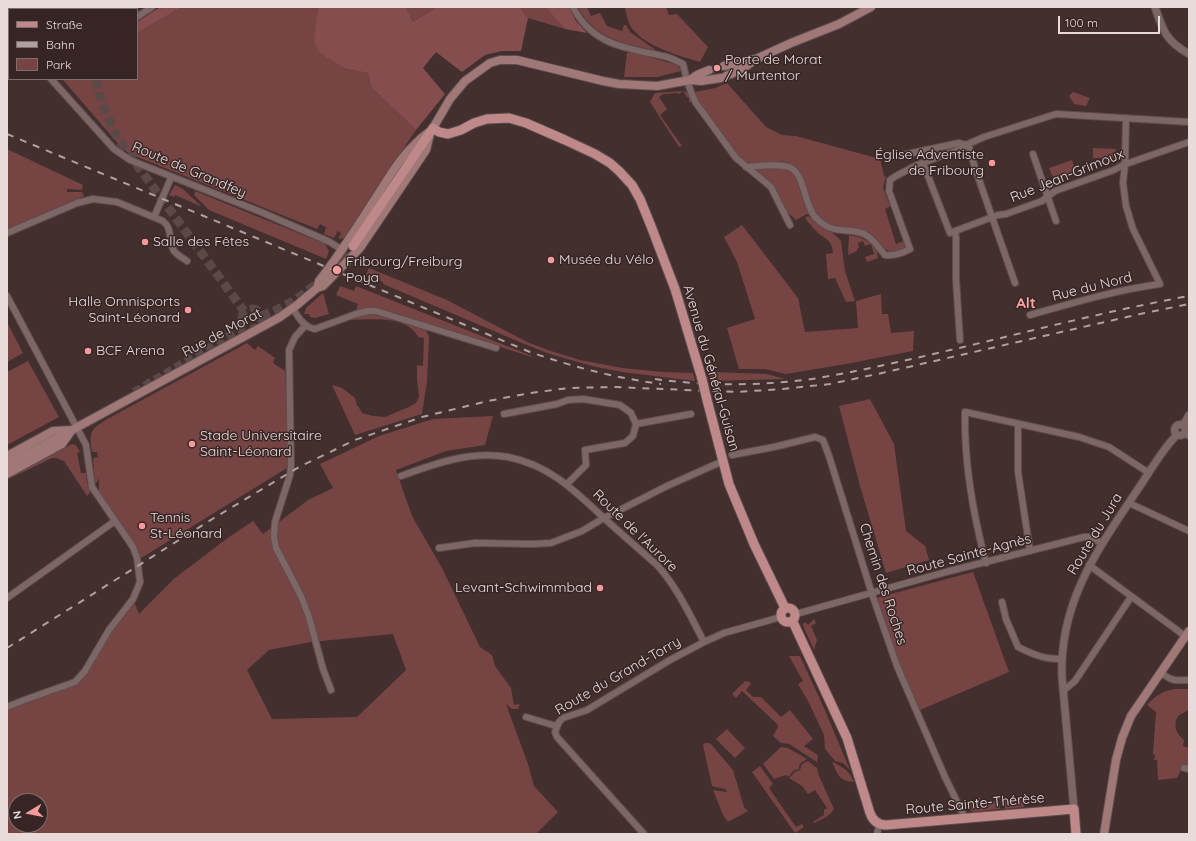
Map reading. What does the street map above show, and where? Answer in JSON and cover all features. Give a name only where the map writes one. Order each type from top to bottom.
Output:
[{"type":"main road","points":[[688,80],[701,81],[723,77],[737,72],[753,61],[791,43],[839,24],[872,7]]},
{"type":"main road","name":"Rue de Morat","points":[[75,428],[266,325],[293,308],[317,288],[324,285],[360,248],[426,150],[432,129],[450,99],[465,80],[490,63],[508,59],[527,62],[603,82],[619,84],[657,86],[688,80]]},
{"type":"main road","points":[[724,66],[734,63],[753,61]]},
{"type":"main road","points":[[688,80],[709,70]]},
{"type":"main road","name":"Avenue du Général-Guisan","points":[[432,129],[448,134],[487,119],[509,118],[526,123],[595,154],[610,163],[632,185],[640,199],[675,289],[702,379],[730,484],[754,544],[786,608]]},
{"type":"main road","points":[[353,246],[432,129]]},
{"type":"main road","name":"Rue de Morat","points":[[317,288],[319,281],[342,250],[401,159],[416,141],[432,129]]},
{"type":"main road","points":[[7,456],[53,431],[75,428]]},
{"type":"main road","points":[[7,474],[62,444],[75,428]]},
{"type":"main road","points":[[7,465],[61,436]]},
{"type":"main road","points":[[794,618],[787,623],[784,622],[781,617],[782,611],[786,608],[793,609],[794,618],[847,738],[862,781],[870,813],[874,820],[879,824]]},
{"type":"main road","points":[[1104,834],[1116,760],[1122,738],[1131,716],[1187,633]]},
{"type":"main road","name":"Route Sainte-Thérèse","points":[[879,824],[886,825],[1074,809]]},
{"type":"main road","name":"Route du Jura","points":[[1074,809],[1076,834]]},
{"type":"street","points":[[138,16],[152,7]]},
{"type":"street","points":[[573,7],[584,24],[604,40],[629,48],[664,56],[683,64],[691,94],[696,102],[736,158],[771,187],[790,225]]},
{"type":"street","points":[[1155,7],[1163,28],[1171,42],[1189,54]]},
{"type":"street","name":"Route de Grandfey","points":[[52,80],[114,149],[130,160],[330,242],[342,250]]},
{"type":"street","points":[[746,167],[781,165],[790,167],[796,172],[802,182],[810,209],[815,217],[826,227],[835,230],[868,235],[885,256],[892,256],[901,254],[910,249],[889,191],[890,180],[923,163],[960,149],[967,144],[995,133],[1003,132],[1028,122],[1056,114],[1189,122]]},
{"type":"street","points":[[1125,164],[1126,118]]},
{"type":"street","name":"Rue Jean-Grimoux","points":[[955,231],[1042,201],[1055,191],[1114,170],[1125,164],[1189,142]]},
{"type":"street","points":[[898,156],[958,143],[967,144]]},
{"type":"street","points":[[967,144],[1015,283]]},
{"type":"street","points":[[1033,154],[1056,221]]},
{"type":"street","points":[[923,163],[950,233],[955,231],[956,279],[960,340]]},
{"type":"street","name":"Rue du Nord","points":[[1030,315],[1082,301],[1160,284],[1133,229],[1126,206],[1123,183],[1125,164]]},
{"type":"street","points":[[154,217],[171,178]]},
{"type":"street","points":[[7,233],[77,203],[93,199],[117,202],[167,224],[170,229],[173,250],[176,254],[187,261]]},
{"type":"street","points":[[7,296],[75,428],[86,445],[92,487],[133,547],[137,558],[140,582],[133,600],[110,630],[92,661],[75,682],[7,707]]},
{"type":"street","points":[[293,308],[305,326],[315,329],[356,314],[376,311],[496,348]]},
{"type":"street","points":[[305,326],[295,337],[289,350],[291,466],[290,476],[275,522],[274,536],[276,548],[280,558],[301,596],[310,617],[323,669],[331,690]]},
{"type":"street","points":[[504,414],[557,404],[568,400],[583,399],[620,405],[631,414],[636,424],[632,436],[625,443],[585,450],[586,465],[567,484]]},
{"type":"street","points":[[986,563],[972,499],[964,439],[965,412],[1079,436],[1109,447],[1149,473]]},
{"type":"street","points":[[636,424],[690,414]]},
{"type":"street","points":[[1183,435],[1185,429],[1183,426],[1189,415]]},
{"type":"street","points":[[1018,424],[1018,472],[1030,551]]},
{"type":"street","name":"Route du Jura","points":[[1074,809],[1062,691],[1061,659],[1066,623],[1074,599],[1089,566],[1102,543],[1149,473],[1183,435]]},
{"type":"street","name":"Chemin des Roches","points":[[732,455],[815,437],[823,440],[872,594],[897,666],[945,778],[966,818]]},
{"type":"street","name":"Route de l'Aurore","points":[[401,476],[443,462],[470,456],[488,455],[508,457],[537,466],[567,484],[581,495],[653,562],[668,578],[682,600],[704,642]]},
{"type":"street","points":[[439,548],[475,543],[551,543],[582,531],[667,486],[723,461]]},
{"type":"street","points":[[1129,503],[1189,531]]},
{"type":"street","points":[[7,598],[115,520]]},
{"type":"street","name":"Route Sainte-Agnès","points":[[794,618],[946,572],[1084,537],[1089,537],[1102,543]]},
{"type":"street","points":[[1089,566],[1131,597],[1187,633]]},
{"type":"street","points":[[1062,691],[1075,682],[1131,597]]},
{"type":"street","points":[[1002,602],[1006,619],[1018,647],[1030,653],[1051,659],[1061,659]]},
{"type":"street","name":"Route du Grand-Torry","points":[[644,834],[557,737],[555,732],[556,726],[563,718],[587,710],[670,660],[704,642],[724,633],[781,617]]},
{"type":"street","points":[[1160,672],[1168,678],[1174,680],[1189,680]]},
{"type":"street","points":[[526,717],[556,726]]},
{"type":"street","points":[[877,834],[879,824]]},
{"type":"green space","points":[[182,7],[318,7],[317,14],[346,69],[368,73],[371,87],[416,130],[344,238],[338,239],[341,233],[338,231],[334,238],[324,234],[326,227],[320,224],[317,229],[130,154],[122,148],[63,80],[138,80],[138,32]]},
{"type":"green space","points":[[406,7],[436,7],[413,22]]},
{"type":"green space","points":[[520,7],[545,7],[565,29],[528,18]]},
{"type":"green space","points":[[578,7],[587,7],[591,16],[600,13],[607,26],[622,31],[624,25],[626,25],[630,32],[657,51],[622,42],[602,33],[593,27]]},
{"type":"green space","points":[[625,7],[666,7],[669,15],[677,14],[708,47],[700,62],[661,49],[651,44],[635,32],[630,25]]},
{"type":"green space","points":[[627,53],[634,53],[678,65],[681,71],[657,77],[624,77]]},
{"type":"green space","points":[[727,83],[766,127],[782,135],[796,136],[880,159],[884,175],[886,177],[883,188],[890,206],[885,209],[896,244],[904,241],[904,249],[898,252],[889,251],[870,234],[841,229],[827,223],[813,210],[801,175],[791,164],[780,162],[761,164],[747,162],[740,159],[700,103],[695,92],[715,88]]},
{"type":"green space","points":[[683,91],[687,92],[692,102],[689,102],[689,98]]},
{"type":"green space","points":[[683,91],[679,94],[663,94],[659,97],[667,109],[660,115],[682,146],[679,147],[650,102],[655,93]]},
{"type":"green space","points":[[1073,92],[1090,98],[1086,106],[1074,104],[1069,96]]},
{"type":"green space","points":[[1093,148],[1116,149],[1115,158],[1093,158]]},
{"type":"green space","points":[[7,149],[83,185],[82,190],[67,189],[67,192],[82,192],[84,196],[7,230]]},
{"type":"green space","points":[[1072,160],[1076,172],[1054,180],[1049,168]]},
{"type":"green space","points":[[778,167],[786,169],[797,179],[804,193],[811,216],[807,214],[796,220],[785,210],[755,171],[757,168]]},
{"type":"green space","points":[[175,185],[183,189],[202,207],[175,195],[174,197],[169,195]]},
{"type":"green space","points":[[195,191],[325,244],[329,251],[326,259],[209,210],[194,195]]},
{"type":"green space","points":[[808,216],[814,219],[841,241],[845,271],[855,301],[846,302],[835,278],[828,279],[826,254],[833,253],[832,248],[829,242],[816,231],[805,218]]},
{"type":"green space","points":[[742,225],[798,298],[805,332],[858,328],[856,301],[881,294],[882,314],[888,314],[891,333],[914,331],[913,351],[786,374],[765,369],[739,369],[727,328],[755,319],[737,262],[724,237]]},
{"type":"green space","points":[[849,235],[864,239],[871,244],[865,246],[863,241],[858,243],[859,248],[857,251],[848,255]]},
{"type":"green space","points":[[871,244],[875,248],[878,258],[867,262],[865,257],[874,254]]},
{"type":"green space","points":[[369,268],[447,300],[529,343],[551,351],[580,360],[622,368],[693,373],[695,381],[622,372],[592,366],[550,354],[383,284],[383,282],[366,275]]},
{"type":"green space","points":[[340,286],[354,291],[356,286],[532,357],[381,309],[371,308],[356,310],[358,304],[336,295]]},
{"type":"green space","points":[[323,293],[329,314],[315,318],[310,317],[309,314],[304,314],[306,308]]},
{"type":"green space","points":[[363,314],[386,316],[424,328],[429,337],[427,381],[422,414],[355,435],[332,385],[342,388],[355,398],[357,406],[362,413],[385,417],[416,403],[419,397],[417,365],[423,366],[424,338],[418,337],[405,325],[396,322],[376,319],[348,320]]},
{"type":"green space","points":[[7,322],[23,353],[7,362]]},
{"type":"green space","name":"Stade Universitaire Saint-Léonard","points":[[247,343],[255,350],[258,346],[275,358],[273,363],[285,371],[289,437],[287,468],[141,558],[135,547],[99,496],[99,478],[95,483],[93,458],[98,457],[97,452],[92,452],[92,431],[109,418]]},
{"type":"green space","points":[[28,361],[59,417],[7,445],[7,372]]},
{"type":"green space","points":[[712,372],[767,374],[785,379],[710,381],[709,374]]},
{"type":"green space","points":[[870,399],[894,444],[906,531],[925,546],[929,560],[886,573],[860,486],[839,406]]},
{"type":"green space","points":[[493,416],[485,445],[446,451],[396,470],[412,516],[442,568],[480,647],[492,655],[495,666],[511,688],[514,705],[520,704],[518,709],[512,709],[506,704],[528,764],[534,786],[558,812],[536,834],[7,834],[7,707],[75,682],[133,599],[139,614],[175,578],[229,537],[253,521],[263,534],[308,500],[333,488],[320,464],[379,436],[433,419]],"holes":[[[393,634],[406,670],[357,717],[272,719],[247,670],[269,650],[311,642]]]},
{"type":"green space","points":[[72,444],[76,445],[80,452],[77,453],[81,473],[86,473],[87,483],[91,491],[87,496],[64,461],[56,458],[52,458],[13,477],[12,476]]},
{"type":"green space","points":[[973,572],[1009,672],[920,710],[899,662],[876,598]]},
{"type":"green space","points":[[814,619],[816,623],[811,626],[817,640],[814,650],[803,624],[805,622],[808,625]]},
{"type":"green space","points":[[789,656],[800,656],[850,770],[843,763],[835,761],[825,749],[824,735],[798,684],[803,681]]},
{"type":"green space","points":[[745,681],[750,682],[751,684],[746,690],[753,697],[761,697],[781,717],[790,710],[813,739],[804,746],[818,756],[817,762],[789,744],[781,743],[773,736],[778,727],[777,724],[742,691],[736,698],[732,694]]},
{"type":"green space","points":[[1174,689],[1189,689],[1189,710],[1178,716],[1176,719],[1176,729],[1184,740],[1183,746],[1189,748],[1189,766],[1184,764],[1177,778],[1158,780],[1157,760],[1154,760],[1155,755],[1153,754],[1156,712],[1147,705],[1159,694]]},
{"type":"green space","points":[[727,729],[745,748],[735,758],[716,739]]},
{"type":"green space","points":[[705,743],[710,743],[733,770],[744,807],[748,811],[728,822],[723,815],[713,790],[727,792],[725,789],[712,786],[703,745]]},
{"type":"green space","points":[[781,747],[788,748],[807,759],[800,764],[799,769],[793,771],[788,777],[786,775],[774,779],[763,764]]},
{"type":"green space","points":[[808,761],[817,768],[819,776],[834,809],[828,816],[814,823],[813,822],[824,815],[824,810],[827,808],[815,790],[808,794],[802,786],[789,778],[795,772],[800,770],[802,764]]},
{"type":"green space","points":[[832,762],[846,770],[854,782],[842,779]]},
{"type":"green space","points":[[760,766],[773,784],[769,788],[796,827],[802,824],[804,827],[795,833],[752,772]]},
{"type":"green space","points":[[998,795],[1000,809],[973,812],[968,807],[969,802],[980,797],[981,803],[998,801]]},
{"type":"green space","points":[[1003,795],[1005,800],[1023,799],[1024,807],[1005,809]]},
{"type":"shaded area","points":[[160,7],[182,7],[138,32],[138,21]]},
{"type":"shaded area","points":[[318,7],[406,7],[413,22],[436,7],[520,7],[528,18],[521,51],[502,51],[485,55],[462,72],[436,52],[423,68],[445,94],[416,130],[371,87],[368,73],[346,69],[320,53],[314,42]]},
{"type":"shaded area","points":[[545,7],[569,7],[576,21],[587,33],[565,29]]},
{"type":"tunnel","points":[[709,70],[724,66]]},
{"type":"tunnel","points":[[96,80],[105,109],[118,139],[244,311]]},
{"type":"tunnel","points":[[332,269],[353,246]]},
{"type":"tunnel","points":[[261,316],[290,303],[315,285]]},
{"type":"tunnel","points":[[252,309],[259,312],[262,319],[259,326],[252,329],[245,326],[242,319],[245,312],[252,309]]},
{"type":"tunnel","points":[[134,392],[245,326]]},
{"type":"railway","points":[[7,134],[530,352],[595,371],[628,379],[661,384]]},
{"type":"railway","points":[[655,379],[714,384],[773,383],[812,379],[893,363],[1096,315],[1189,296]]},
{"type":"railway","points":[[7,648],[214,518],[299,467],[355,440],[422,417],[488,401],[530,393],[569,388],[613,387],[737,392],[830,384],[1189,304]]},
{"type":"place","name":"Porte de Morat / Murtentor","points":[[717,68]]},
{"type":"place","name":"Église Adventiste de Fribourg","points":[[992,163]]},
{"type":"place","name":"Salle des Fêtes","points":[[145,242]]},
{"type":"place","name":"Musée du Vélo","points":[[551,260]]},
{"type":"place","name":"Fribourg/Freiburg Poya","points":[[337,270]]},
{"type":"place","name":"Halle Omnisports Saint-Léonard","points":[[188,310]]},
{"type":"place","name":"BCF Arena","points":[[88,351]]},
{"type":"place","name":"Stade Universitaire Saint-Léonard","points":[[192,444]]},
{"type":"place","name":"Tennis St-Léonard","points":[[142,526]]},
{"type":"place","name":"Levant-Schwimmbad","points":[[600,588]]},
{"type":"district","name":"Alt","points":[[1026,303]]}]
